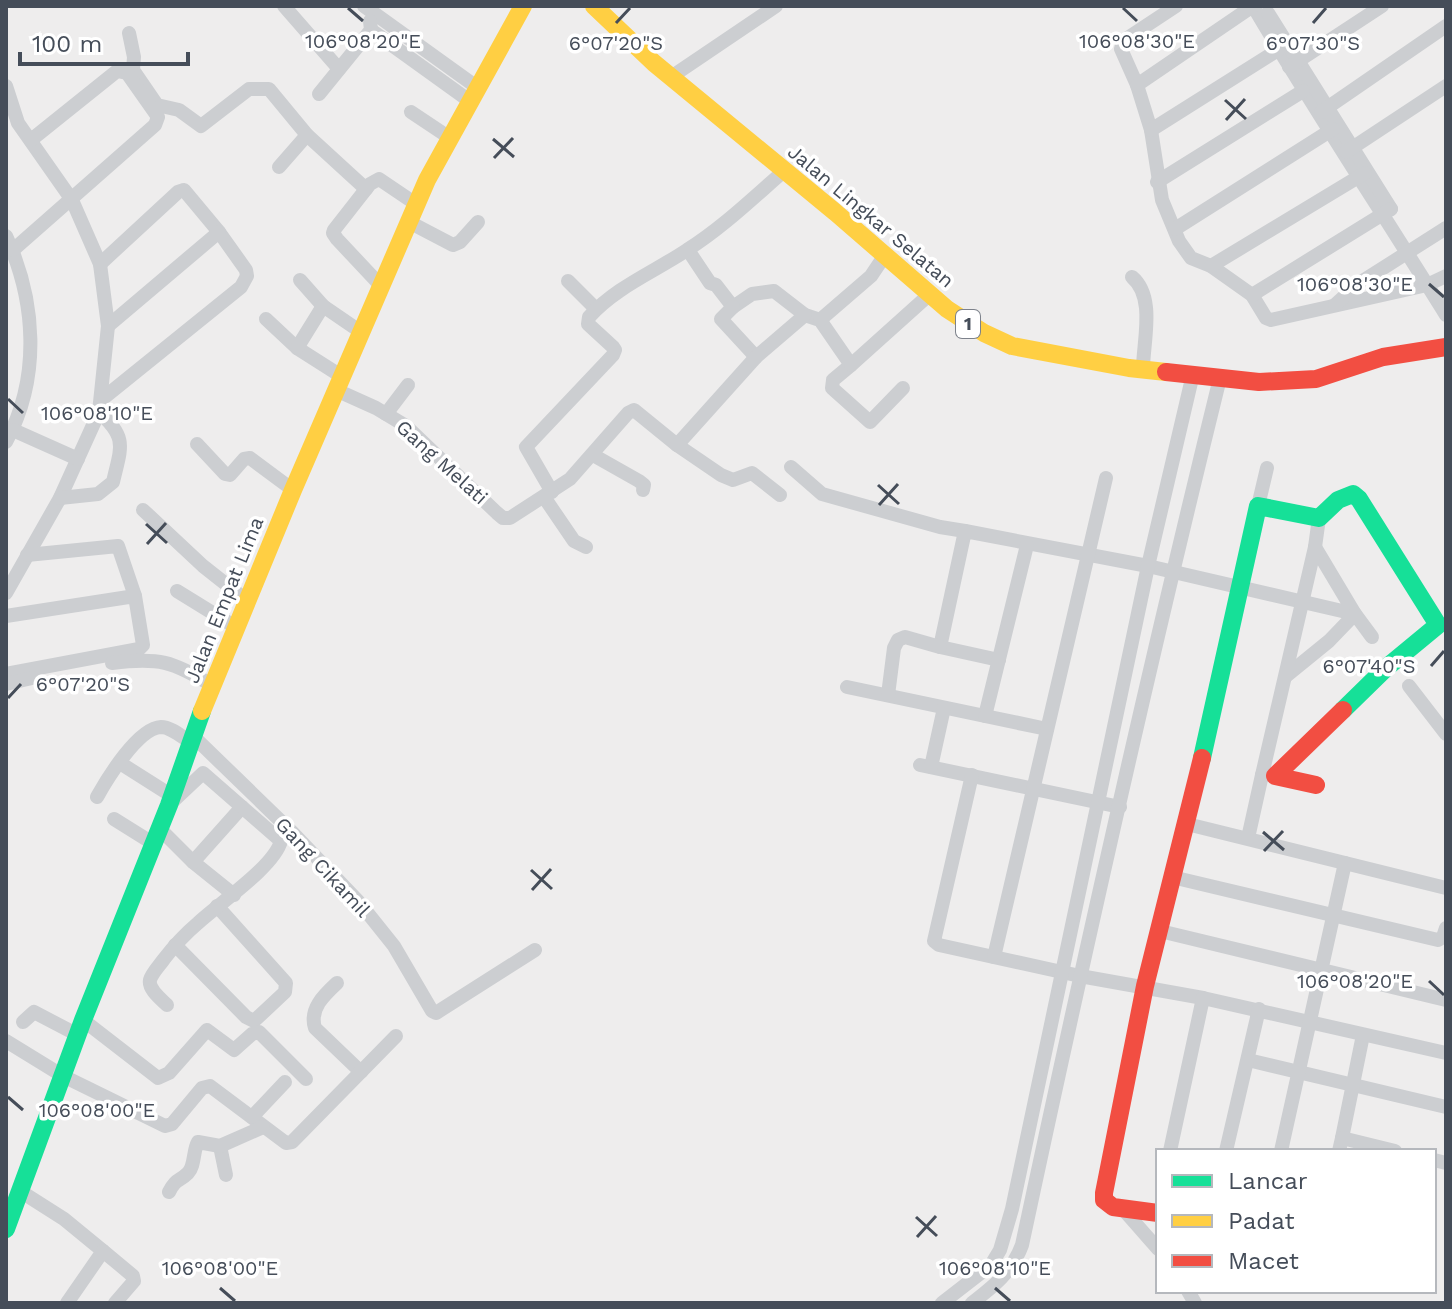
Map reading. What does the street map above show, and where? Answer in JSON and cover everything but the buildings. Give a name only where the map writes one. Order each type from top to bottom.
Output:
[{"type":"main road","name":"Jalan Empat Lima","points":[[6,1229],[80,1027],[159,835],[191,738],[246,600],[416,204],[523,6]]},
{"type":"main road","name":"Jalan Lingkar Selatan","points":[[594,6],[671,77],[930,294],[969,324],[1012,346],[1143,369],[1259,382],[1316,379],[1383,357],[1446,347]]},
{"type":"main road","points":[[1156,1213],[1107,1204],[1104,1193],[1145,986],[1187,824],[1258,506],[1319,518],[1345,495],[1353,494],[1442,625],[1386,668],[1268,775]]},
{"type":"main road","points":[[1268,775],[1316,785]]},
{"type":"street","points":[[284,6],[339,69]]},
{"type":"street","points":[[671,77],[776,6]]},
{"type":"street","points":[[1176,6],[1123,41],[1121,49],[1137,85],[1151,130],[1157,182],[1179,241],[1191,258],[1211,266],[1252,295],[1266,318],[1271,320],[1436,281]]},
{"type":"street","points":[[1137,85],[1253,6],[1268,12],[1303,91],[1323,110]]},
{"type":"street","points":[[1293,64],[1382,6]]},
{"type":"street","points":[[319,94],[371,30],[369,7]]},
{"type":"street","points":[[369,7],[474,95]]},
{"type":"street","points":[[1268,12],[1278,50],[1293,64],[1446,299]]},
{"type":"street","points":[[1323,110],[1446,26]]},
{"type":"street","points":[[371,30],[474,95]]},
{"type":"street","points":[[129,33],[133,70],[161,107],[179,110],[201,126],[249,89],[269,89],[307,135],[366,189]]},
{"type":"street","points":[[1151,130],[1278,50]]},
{"type":"street","points":[[13,250],[157,123],[157,115],[127,73],[117,71],[31,140]]},
{"type":"street","points":[[6,86],[12,119],[31,140],[72,200],[100,264],[108,326],[100,406],[60,498],[6,593]]},
{"type":"street","points":[[1348,152],[1446,86]]},
{"type":"street","points":[[1157,182],[1303,91]]},
{"type":"street","points":[[411,112],[450,138]]},
{"type":"street","points":[[1175,229],[1333,129]]},
{"type":"street","points":[[279,167],[307,135]]},
{"type":"street","points":[[586,547],[574,541],[526,447],[613,355],[613,347],[588,324],[589,317],[632,282],[688,250],[727,222],[784,171]]},
{"type":"street","points":[[1211,266],[1362,174]]},
{"type":"street","points":[[382,287],[333,233],[366,189],[379,179],[416,204]]},
{"type":"street","points":[[100,264],[178,192],[184,190],[219,232],[247,276],[241,287],[100,406]]},
{"type":"street","points":[[1252,295],[1388,212]]},
{"type":"street","points":[[409,222],[453,245],[460,242],[478,222]]},
{"type":"street","points":[[1335,306],[1358,284],[1446,228]]},
{"type":"street","points":[[108,326],[219,232]]},
{"type":"street","points":[[6,236],[30,310],[32,335],[29,366],[9,436],[78,459]]},
{"type":"street","points":[[688,250],[710,283],[716,285],[733,307]]},
{"type":"street","points":[[677,445],[756,357],[871,276],[885,255]]},
{"type":"street","points":[[1132,277],[1140,284],[1145,304],[1143,369]]},
{"type":"street","points":[[300,280],[323,306],[361,332]]},
{"type":"street","points":[[568,281],[596,309]]},
{"type":"street","points":[[1436,281],[1446,315]]},
{"type":"street","points":[[756,357],[721,319],[752,294],[774,291],[813,317],[851,365]]},
{"type":"street","points":[[903,388],[870,422],[832,388],[833,380],[930,294]]},
{"type":"street","points":[[297,348],[323,306]]},
{"type":"street","name":"Gang Melati","points":[[266,319],[338,383],[417,435],[503,518],[510,518],[548,495]]},
{"type":"street","points":[[942,1303],[991,1265],[1000,1250],[1012,1209],[1148,566],[1193,374]]},
{"type":"street","points":[[972,1303],[1004,1278],[1017,1260],[1172,572],[1220,378]]},
{"type":"street","points":[[386,414],[408,385]]},
{"type":"street","points":[[60,498],[98,494],[113,482],[121,440],[100,406]]},
{"type":"street","points":[[548,495],[570,479],[634,410],[721,475],[733,480],[752,473],[780,495]]},
{"type":"street","points":[[197,444],[225,474],[230,475],[244,459],[250,458],[293,490]]},
{"type":"street","points":[[593,455],[639,481],[644,485],[643,490]]},
{"type":"street","points":[[791,467],[822,494],[940,527],[1148,566],[1355,614]]},
{"type":"street","points":[[1258,506],[1267,468]]},
{"type":"street","points":[[994,957],[1106,478]]},
{"type":"street","points":[[143,510],[203,566],[246,600]]},
{"type":"street","points":[[1248,838],[1268,775],[1319,518]]},
{"type":"street","points":[[940,647],[961,530]]},
{"type":"street","points":[[985,716],[1027,545]]},
{"type":"street","points":[[6,674],[139,649],[143,645],[135,596],[122,549],[118,546],[27,555]]},
{"type":"street","points":[[1315,547],[1372,637]]},
{"type":"street","points":[[177,591],[237,628]]},
{"type":"street","points":[[6,616],[135,596]]},
{"type":"street","points":[[1286,676],[1329,641],[1355,614]]},
{"type":"street","points":[[888,695],[894,648],[898,640],[905,637],[999,660]]},
{"type":"street","points":[[6,684],[71,669],[135,660],[169,662],[213,686]]},
{"type":"street","points":[[1409,686],[1446,734]]},
{"type":"street","points":[[847,687],[1047,729]]},
{"type":"street","points":[[944,708],[926,766],[1120,807]]},
{"type":"street","points":[[97,797],[133,745],[152,730],[161,727],[191,738]]},
{"type":"street","name":"Gang Cikamil","points":[[191,738],[217,756],[358,901],[394,946],[426,1003],[436,1013],[535,950]]},
{"type":"street","points":[[120,763],[170,800],[183,794],[203,773],[281,841],[276,851],[234,895],[217,906],[175,945],[150,981],[151,987],[167,1005]]},
{"type":"street","points":[[972,775],[934,941],[939,945],[1080,976],[1259,1009],[1446,1053]]},
{"type":"street","points":[[193,862],[242,807]]},
{"type":"street","points":[[114,819],[159,835],[234,895]]},
{"type":"street","points":[[1187,824],[1446,888]]},
{"type":"street","points":[[1281,1149],[1345,863]]},
{"type":"street","points":[[1172,877],[1438,940],[1443,937],[1446,928]]},
{"type":"street","points":[[175,945],[246,1017],[254,1021],[285,992],[286,983],[217,906]]},
{"type":"street","points":[[1160,931],[1446,1000]]},
{"type":"street","points":[[337,983],[319,1002],[312,1022],[361,1072]]},
{"type":"street","points":[[1170,1149],[1203,998]]},
{"type":"street","points":[[1226,1149],[1259,1009]]},
{"type":"street","points":[[23,1022],[34,1012],[80,1027],[158,1078],[169,1073],[207,1030],[234,1050],[252,1034],[259,1032],[306,1079]]},
{"type":"street","points":[[1363,1035],[1340,1145],[1377,1149]]},
{"type":"street","points":[[6,1041],[63,1076],[168,1127],[206,1086],[281,1142],[292,1142],[396,1036]]},
{"type":"street","points":[[1248,1060],[1446,1107]]},
{"type":"street","points":[[169,1192],[177,1179],[188,1173],[198,1142],[220,1146],[234,1142],[258,1122],[285,1082]]},
{"type":"street","points":[[1029,1119],[1048,1122]]},
{"type":"street","points":[[220,1146],[226,1175]]},
{"type":"street","points":[[20,1191],[64,1219],[133,1276],[134,1281],[115,1303]]},
{"type":"street","points":[[1122,1208],[1156,1247]]},
{"type":"street","points":[[67,1303],[103,1251]]},
{"type":"traffic: fast","points":[[1202,758],[1258,506],[1319,518],[1338,500],[1353,494],[1438,625],[1386,668],[1343,710]]},
{"type":"traffic: fast","points":[[6,1229],[83,1020],[169,805],[202,711]]},
{"type":"traffic: slow","points":[[202,711],[293,490],[427,180],[523,6]]},
{"type":"traffic: slow","points":[[594,6],[654,63],[947,309],[984,333],[1012,346],[1166,372]]},
{"type":"traffic: jam","points":[[1166,372],[1259,382],[1316,379],[1383,357],[1446,347]]},
{"type":"traffic: jam","points":[[1316,785],[1275,776],[1343,710]]},
{"type":"traffic: jam","points":[[1156,1213],[1113,1207],[1104,1200],[1104,1193],[1145,986],[1202,758]]}]
